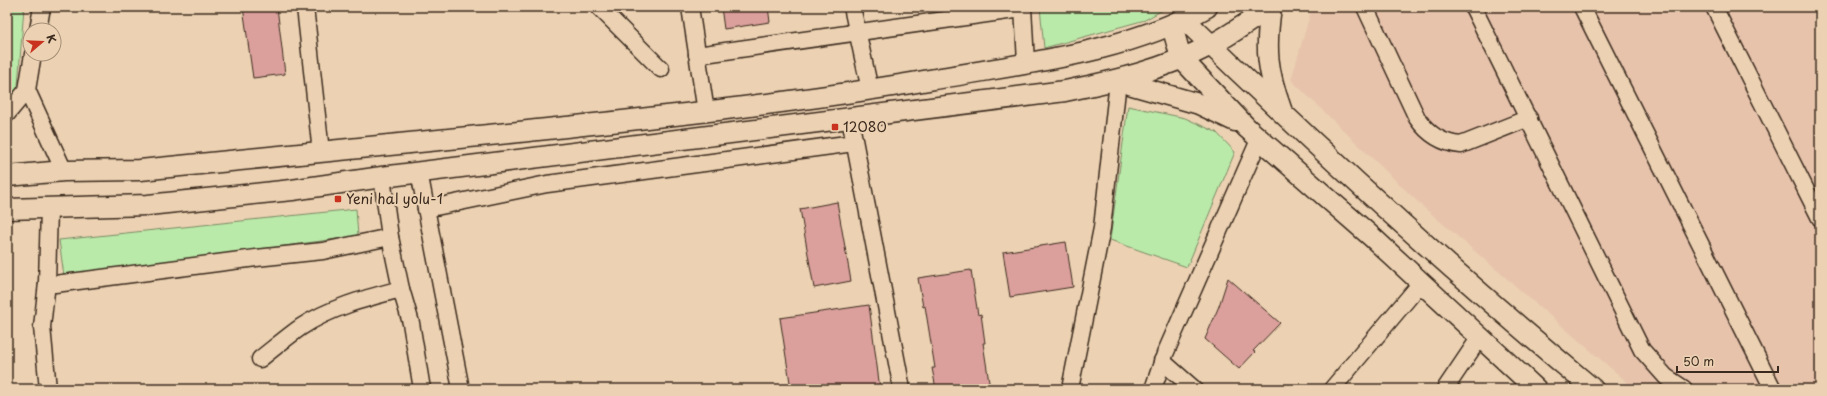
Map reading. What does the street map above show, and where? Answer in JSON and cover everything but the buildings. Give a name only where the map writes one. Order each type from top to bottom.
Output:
[{"type":"main road","points":[[7,176],[64,171],[140,170],[321,152],[706,112],[870,90],[1026,63],[1132,40],[1178,23],[1207,7]]},
{"type":"main road","points":[[7,209],[148,206],[292,190],[419,172],[1065,91],[1118,80],[1164,66],[1211,45],[1271,7]]},
{"type":"main road","points":[[1271,7],[1267,52],[1271,82],[1284,115]]},
{"type":"main road","points":[[1178,23],[1211,45],[1284,115],[1524,331],[1593,389]]},
{"type":"main road","points":[[1178,23],[1181,58],[1253,134],[1372,237],[1536,389]]},
{"type":"main road","points":[[1118,80],[1199,104],[1253,134]]},
{"type":"street","points":[[39,22],[42,7]]},
{"type":"street","points":[[305,7],[321,152]]},
{"type":"street","points":[[599,7],[661,69]]},
{"type":"street","points":[[690,7],[706,112]]},
{"type":"street","points":[[852,7],[870,90]]},
{"type":"street","points":[[1365,7],[1417,118],[1428,132],[1435,137],[1447,143],[1461,145],[1529,118]]},
{"type":"street","points":[[1473,7],[1642,350],[1666,377],[1684,389]]},
{"type":"street","points":[[1582,7],[1774,389]]},
{"type":"street","points":[[1714,7],[1820,218]]},
{"type":"street","points":[[697,55],[1023,8],[1026,63]]},
{"type":"street","points":[[7,114],[27,90],[32,62]]},
{"type":"street","points":[[1070,389],[1102,228],[1118,80]]},
{"type":"street","points":[[27,90],[64,171]]},
{"type":"street","points":[[850,118],[902,389]]},
{"type":"street","points":[[1153,389],[1162,361],[1253,134]]},
{"type":"street","points":[[426,209],[547,184],[854,142]]},
{"type":"street","points":[[419,172],[461,389]]},
{"type":"street","points":[[382,177],[390,237],[401,289],[411,324],[422,389]]},
{"type":"street","points":[[48,389],[42,327],[47,283],[49,208]]},
{"type":"street","points":[[47,283],[63,283],[256,258],[323,251],[390,237]]},
{"type":"street","points":[[1332,389],[1421,283]]},
{"type":"street","points":[[260,358],[302,326],[317,318],[351,303],[401,289]]},
{"type":"street","points":[[1444,389],[1480,337]]},
{"type":"street","points":[[1162,361],[1194,389]]},
{"type":"shaded area","points":[[1312,7],[1820,7],[1820,389],[1635,389],[1421,205],[1291,80]]},
{"type":"green space","points":[[7,7],[24,7],[18,86],[7,106]]},
{"type":"green space","points":[[1040,7],[1168,7],[1145,20],[1044,48]]},
{"type":"green space","points":[[1128,106],[1185,118],[1216,132],[1235,152],[1187,267],[1110,240]]},
{"type":"green space","points":[[356,209],[358,236],[64,276],[59,240]]},
{"type":"place","name":"12080","points":[[835,127]]},
{"type":"place","name":"Yeni hal yolu-1","points":[[338,199]]}]
